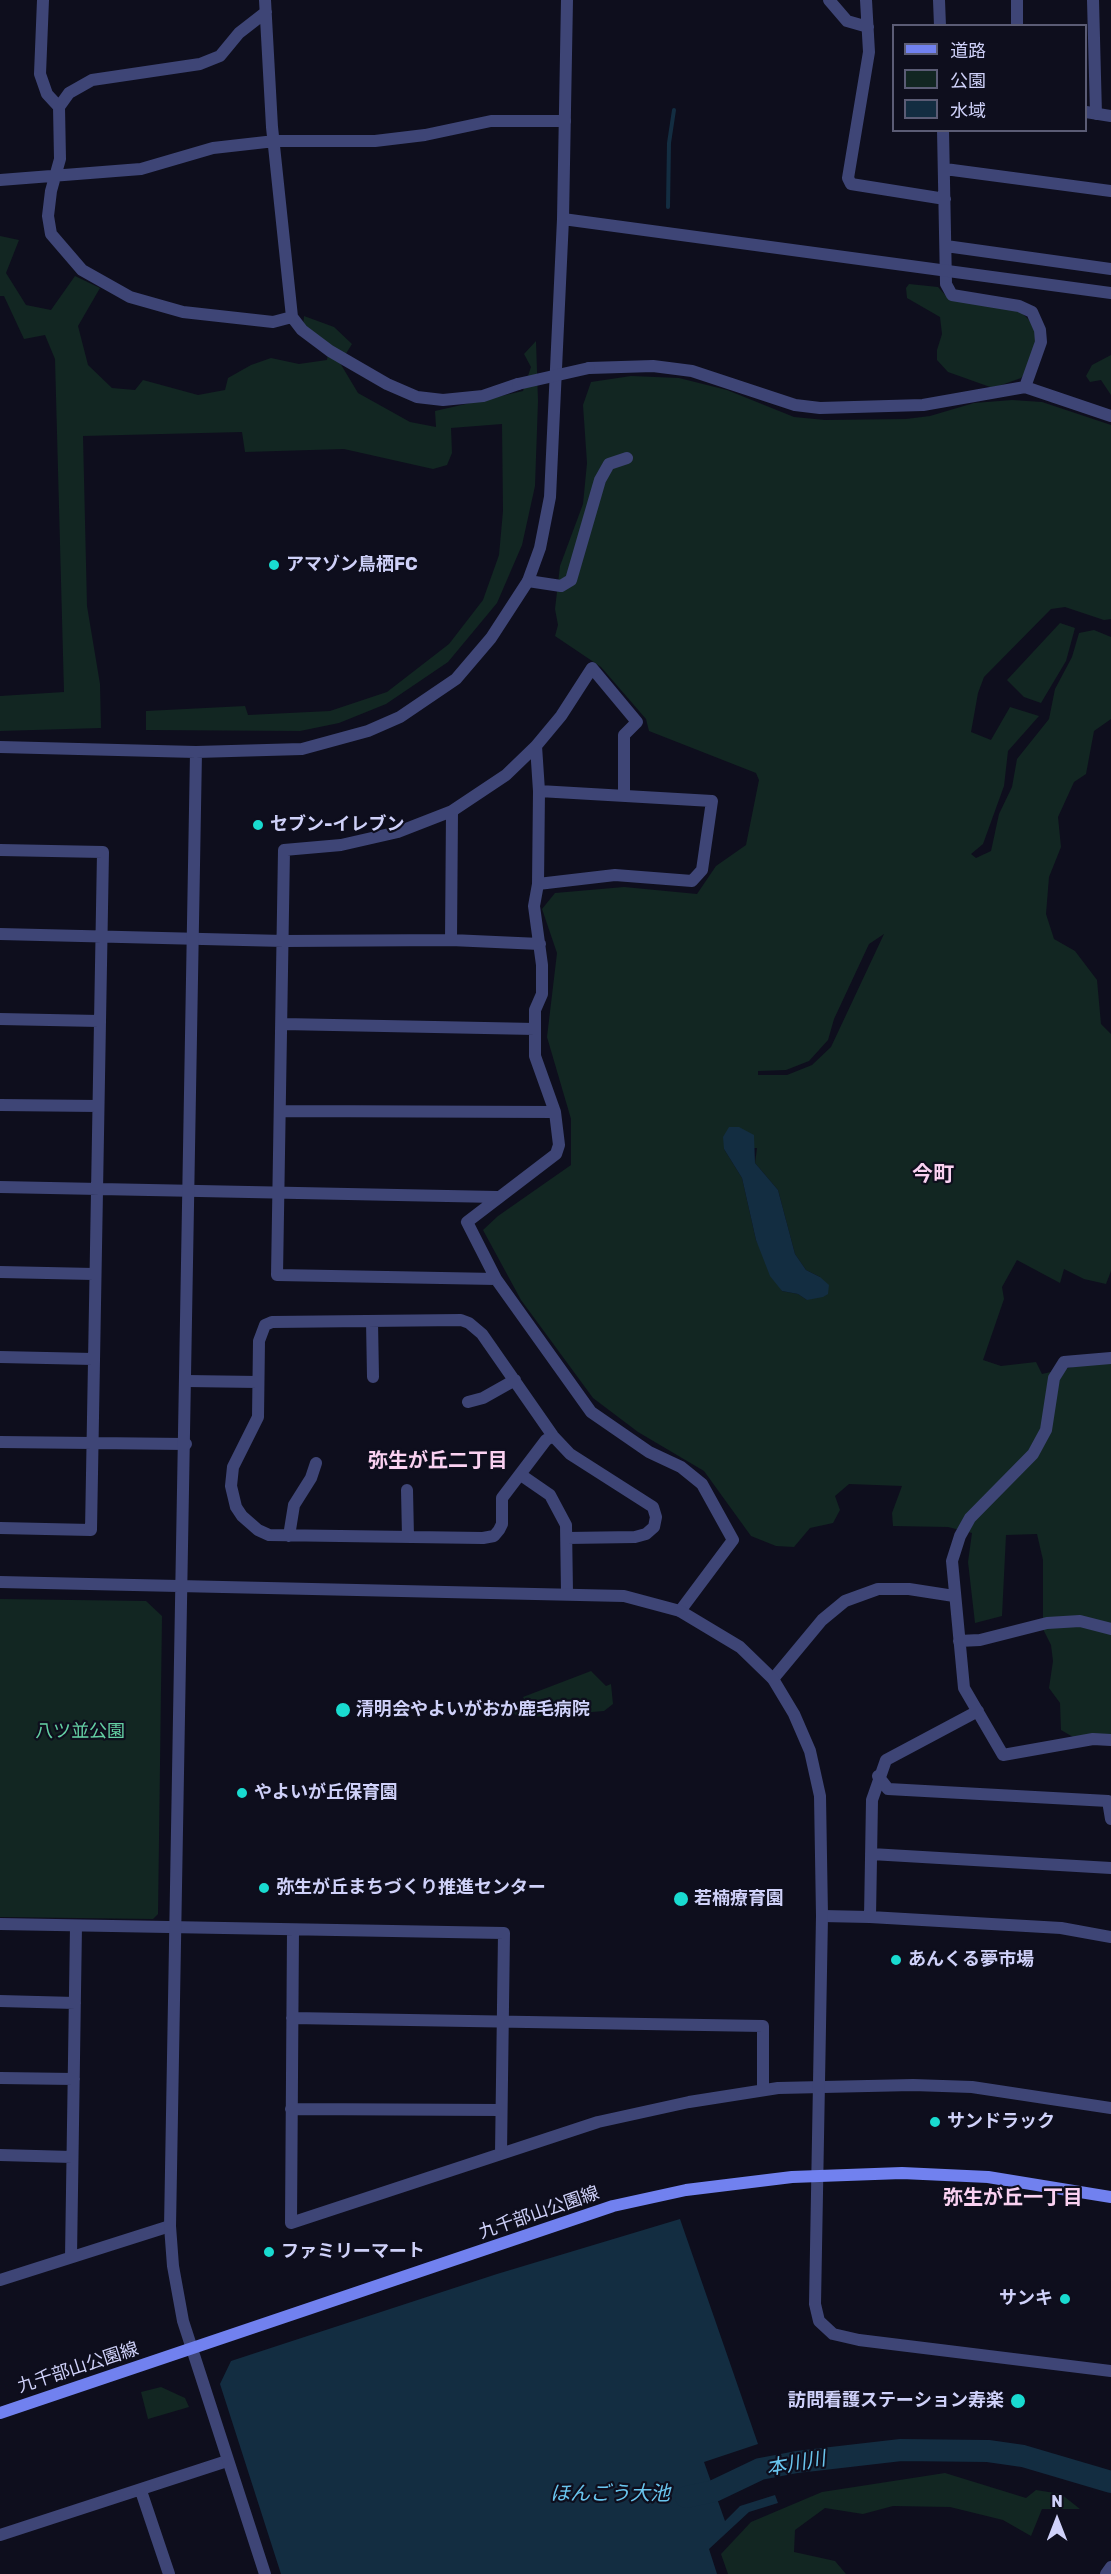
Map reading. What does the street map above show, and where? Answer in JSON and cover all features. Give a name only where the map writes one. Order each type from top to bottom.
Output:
[{"type":"main road","name":"九千部山公園線","points":[[0,2413],[613,2206],[741,2182],[902,2173],[988,2177],[1111,2197]]},
{"type":"street","points":[[43,0],[40,74],[47,94],[58,107],[60,159],[51,191],[48,216],[51,234],[82,270],[130,297],[183,312],[273,322],[292,317]]},
{"type":"street","points":[[0,747],[196,752],[302,749],[368,731],[400,717],[456,679],[491,638],[528,582],[540,548],[550,496],[563,219],[567,0]]},
{"type":"street","points":[[829,0],[847,21],[867,27]]},
{"type":"street","points":[[866,0],[869,52],[848,178],[851,184],[945,199]]},
{"type":"street","points":[[939,0],[940,24]]},
{"type":"street","points":[[1017,0],[1017,24]]},
{"type":"street","points":[[1093,0],[1091,113],[1111,116]]},
{"type":"street","points":[[58,107],[69,93],[92,80],[200,64],[220,56],[238,33],[266,6]]},
{"type":"street","points":[[266,6],[275,141],[292,317],[302,330],[330,351],[387,384],[417,397],[444,400],[483,396],[519,384],[589,368],[653,366],[692,371],[795,405],[820,408],[923,405],[1025,387],[1111,416]]},
{"type":"street","points":[[0,180],[89,175],[141,169],[213,148],[275,141],[375,141],[425,135],[491,121],[565,121]]},
{"type":"street","points":[[944,132],[946,284],[952,295],[1019,306],[1032,312],[1040,330],[1041,342],[1025,387]]},
{"type":"street","points":[[945,169],[1111,191]]},
{"type":"street","points":[[563,219],[1111,293]]},
{"type":"street","points":[[946,246],[1111,269]]},
{"type":"street","points":[[528,582],[561,586],[571,580],[600,480],[609,464],[627,458]]},
{"type":"street","points":[[496,1279],[278,1275],[285,941],[284,850],[341,845],[398,832],[452,812],[506,775],[536,746],[561,716],[592,668],[637,722],[624,735],[624,795]]},
{"type":"street","points":[[536,746],[539,791],[538,884],[534,906],[540,944],[542,994],[535,1010],[535,1056],[538,1070],[555,1112],[559,1145],[556,1154],[467,1222],[496,1279],[591,1413],[649,1452],[681,1467],[702,1484],[733,1540],[680,1611]]},
{"type":"street","points":[[196,752],[186,1444],[170,2226],[173,2266],[183,2321],[265,2574]]},
{"type":"street","points":[[538,884],[615,875],[692,881],[702,870],[712,801],[539,791]]},
{"type":"street","points":[[451,940],[452,812]]},
{"type":"street","points":[[0,850],[103,852],[91,1530],[0,1528]]},
{"type":"street","points":[[0,934],[285,941],[451,940],[540,944]]},
{"type":"street","points":[[0,1019],[99,1021]]},
{"type":"street","points":[[283,1024],[535,1029]]},
{"type":"street","points":[[0,1104],[98,1106]]},
{"type":"street","points":[[282,1111],[555,1112]]},
{"type":"street","points":[[0,1187],[497,1197]]},
{"type":"street","points":[[0,1272],[94,1274]]},
{"type":"street","points":[[372,1321],[373,1377]]},
{"type":"street","points":[[553,1436],[546,1440],[502,1498],[502,1524],[494,1536],[269,1535],[251,1525],[236,1507],[231,1486],[233,1467],[258,1417],[259,1341],[265,1325],[272,1322],[372,1321],[469,1323],[482,1334],[553,1436],[570,1454],[644,1499],[653,1507],[656,1517],[654,1527],[646,1534],[635,1537],[567,1538]]},
{"type":"street","points":[[0,1357],[93,1359]]},
{"type":"street","points":[[1111,1358],[1064,1362],[1054,1378],[1046,1430],[1033,1454],[970,1518],[960,1536],[952,1561],[964,1688],[1003,1755],[1093,1739],[1111,1740]]},
{"type":"street","points":[[468,1402],[483,1398],[515,1380]]},
{"type":"street","points":[[187,1381],[258,1382]]},
{"type":"street","points":[[0,1442],[186,1444]]},
{"type":"street","points":[[289,1536],[294,1505],[316,1463]]},
{"type":"street","points":[[521,1475],[550,1495],[566,1525],[567,1593]]},
{"type":"street","points":[[407,1490],[408,1537]]},
{"type":"street","points":[[0,1582],[624,1596],[680,1611],[740,1647],[773,1679],[794,1714],[817,1773],[822,1823],[820,2085],[815,2304],[819,2321],[833,2334],[859,2340],[1111,2371]]},
{"type":"street","points":[[773,1679],[822,1620],[845,1601],[878,1589],[909,1589],[954,1596]]},
{"type":"street","points":[[959,1641],[980,1640],[1047,1623],[1080,1621],[1111,1629]]},
{"type":"street","points":[[870,1917],[872,1800],[878,1776],[886,1760],[978,1711]]},
{"type":"street","points":[[878,1776],[888,1789],[1108,1802],[1111,1819]]},
{"type":"street","points":[[871,1854],[1111,1868]]},
{"type":"street","points":[[822,1916],[1061,1928],[1111,1937]]},
{"type":"street","points":[[0,1924],[504,1933],[501,2153]]},
{"type":"street","points":[[71,2257],[76,1926]]},
{"type":"street","points":[[293,1930],[291,2223],[598,2122],[689,2102],[763,2090],[820,2085],[972,2087],[1111,2108]]},
{"type":"street","points":[[0,2001],[75,2003]]},
{"type":"street","points":[[292,2018],[763,2026],[763,2090]]},
{"type":"street","points":[[0,2078],[74,2079]]},
{"type":"street","points":[[291,2109],[501,2110]]},
{"type":"street","points":[[0,2156],[72,2157]]},
{"type":"street","points":[[0,2280],[170,2226]]},
{"type":"street","points":[[0,2535],[141,2491],[227,2461]]},
{"type":"street","points":[[141,2491],[169,2574]]},
{"type":"street","points":[[1106,2574],[1111,2567]]},
{"type":"green space","points":[[0,236],[19,240],[6,273],[26,305],[51,310],[75,276],[100,288],[78,326],[88,365],[112,388],[135,390],[143,380],[198,395],[225,390],[228,378],[251,365],[271,358],[299,364],[327,360],[329,347],[303,327],[304,316],[334,327],[352,344],[340,363],[358,393],[410,422],[436,427],[435,411],[523,391],[531,367],[524,354],[536,341],[538,401],[535,486],[522,545],[497,603],[448,662],[386,704],[339,723],[300,731],[146,730],[146,711],[245,706],[248,715],[330,711],[387,692],[449,644],[483,600],[499,555],[503,511],[502,424],[451,428],[452,453],[447,465],[433,469],[344,449],[245,452],[242,432],[83,436],[87,606],[100,684],[101,728],[0,731],[0,696],[64,692],[55,359],[45,335],[24,339],[4,296],[0,296]]},
{"type":"green space","points":[[909,284],[938,287],[948,298],[1021,312],[1037,334],[1028,370],[1021,378],[993,388],[948,372],[937,360],[937,350],[942,334],[940,317],[907,298],[906,288]]},
{"type":"green space","points":[[1111,355],[1111,395],[1101,380],[1090,382],[1086,376],[1092,365]]},
{"type":"green space","points":[[631,376],[679,378],[727,390],[794,417],[825,420],[906,419],[930,416],[974,403],[1012,400],[1042,402],[1111,425],[1111,619],[1104,620],[1065,607],[1051,609],[984,677],[978,693],[971,732],[991,740],[1010,707],[1039,716],[1008,751],[1004,786],[983,844],[971,854],[976,858],[991,851],[999,814],[1012,787],[1017,759],[1049,719],[1055,689],[1072,657],[1079,633],[1094,630],[1111,637],[1111,719],[1094,731],[1086,774],[1074,782],[1058,817],[1061,847],[1049,877],[1046,914],[1054,939],[1075,951],[1097,980],[1101,1024],[1111,1034],[1111,1271],[1106,1284],[1084,1279],[1064,1269],[1060,1283],[1017,1260],[1002,1287],[1004,1299],[983,1360],[1001,1366],[1036,1362],[1042,1374],[1077,1366],[1111,1363],[1111,1734],[1073,1737],[1061,1730],[1060,1703],[1049,1688],[1053,1661],[1051,1645],[1043,1629],[1043,1560],[1037,1534],[1006,1535],[1002,1616],[975,1623],[968,1562],[972,1533],[948,1527],[893,1526],[892,1513],[902,1486],[849,1484],[835,1496],[840,1510],[833,1523],[810,1528],[794,1547],[776,1546],[751,1536],[704,1471],[638,1432],[593,1398],[521,1300],[483,1230],[498,1216],[571,1165],[571,1119],[547,1037],[557,953],[542,909],[555,893],[624,887],[697,894],[716,866],[746,845],[759,780],[756,773],[649,731],[646,719],[601,667],[555,636],[558,625],[555,609],[560,566],[583,504],[587,463],[583,405],[591,382]],"holes":[[[884,934],[831,1047],[812,1065],[787,1075],[758,1075],[758,1071],[786,1070],[809,1061],[828,1040],[834,1019],[869,944]],[[757,1148],[755,1163],[778,1190],[795,1254],[806,1270],[820,1277],[807,1300],[798,1294],[782,1291],[756,1240],[742,1178],[724,1149]]]},
{"type":"green space","points":[[1060,623],[1075,628],[1066,661],[1041,703],[1024,697],[1007,680]]},
{"type":"green space","name":"八ツ並公園","points":[[0,1599],[146,1601],[162,1616],[158,1914],[153,1919],[0,1917]]},
{"type":"green space","points":[[591,1671],[606,1686],[611,1684],[613,1704],[604,1711],[519,1718],[512,1711],[511,1704],[524,1699],[523,1697]]},
{"type":"green space","points":[[161,2387],[185,2398],[189,2407],[148,2419],[141,2392]]},
{"type":"green space","points":[[945,2473],[1026,2498],[1036,2490],[1061,2494],[1080,2509],[1042,2509],[1031,2536],[1003,2520],[950,2507],[893,2506],[863,2514],[825,2508],[795,2530],[794,2552],[835,2561],[846,2574],[728,2574],[721,2554],[751,2522],[822,2492]]},
{"type":"water","points":[[729,1127],[739,1127],[754,1135],[755,1163],[778,1190],[795,1254],[806,1270],[829,1285],[828,1294],[823,1297],[807,1300],[798,1294],[782,1291],[770,1276],[756,1240],[742,1178],[724,1149],[723,1137]]},
{"type":"water","name":"ほんごう大池","points":[[680,2219],[758,2444],[704,2462],[725,2521],[740,2506],[775,2495],[778,2503],[749,2512],[709,2549],[717,2574],[281,2574],[220,2384],[231,2361],[497,2274]]},
{"type":"waterway","points":[[668,207],[669,143],[674,110]]},
{"type":"waterway","name":"本川川","points":[[686,2497],[714,2491],[760,2469],[797,2462],[901,2450],[988,2451],[1023,2456],[1111,2482]]},
{"type":"place","name":"アマゾン鳥栖FC","points":[[274,565]]},
{"type":"place","name":"セブン-イレブン","points":[[258,825]]},
{"type":"place","name":"清明会やよいがおか鹿毛病院","points":[[343,1710]]},
{"type":"place","name":"やよいが丘保育園","points":[[242,1793]]},
{"type":"place","name":"弥生が丘まちづくり推進センター","points":[[264,1888]]},
{"type":"place","name":"若楠療育園","points":[[681,1899]]},
{"type":"place","name":"あんくる夢市場","points":[[896,1960]]},
{"type":"place","name":"サンドラック","points":[[935,2122]]},
{"type":"place","name":"ファミリーマート","points":[[269,2252]]},
{"type":"place","name":"サンキ","points":[[1065,2299]]},
{"type":"place","name":"訪問看護ステーション寿楽","points":[[1018,2401]]},
{"type":"district","name":"今町","points":[[933,1175]]},
{"type":"district","name":"弥生が丘二丁目","points":[[438,1461]]},
{"type":"district","name":"弥生が丘一丁目","points":[[1013,2198]]}]
